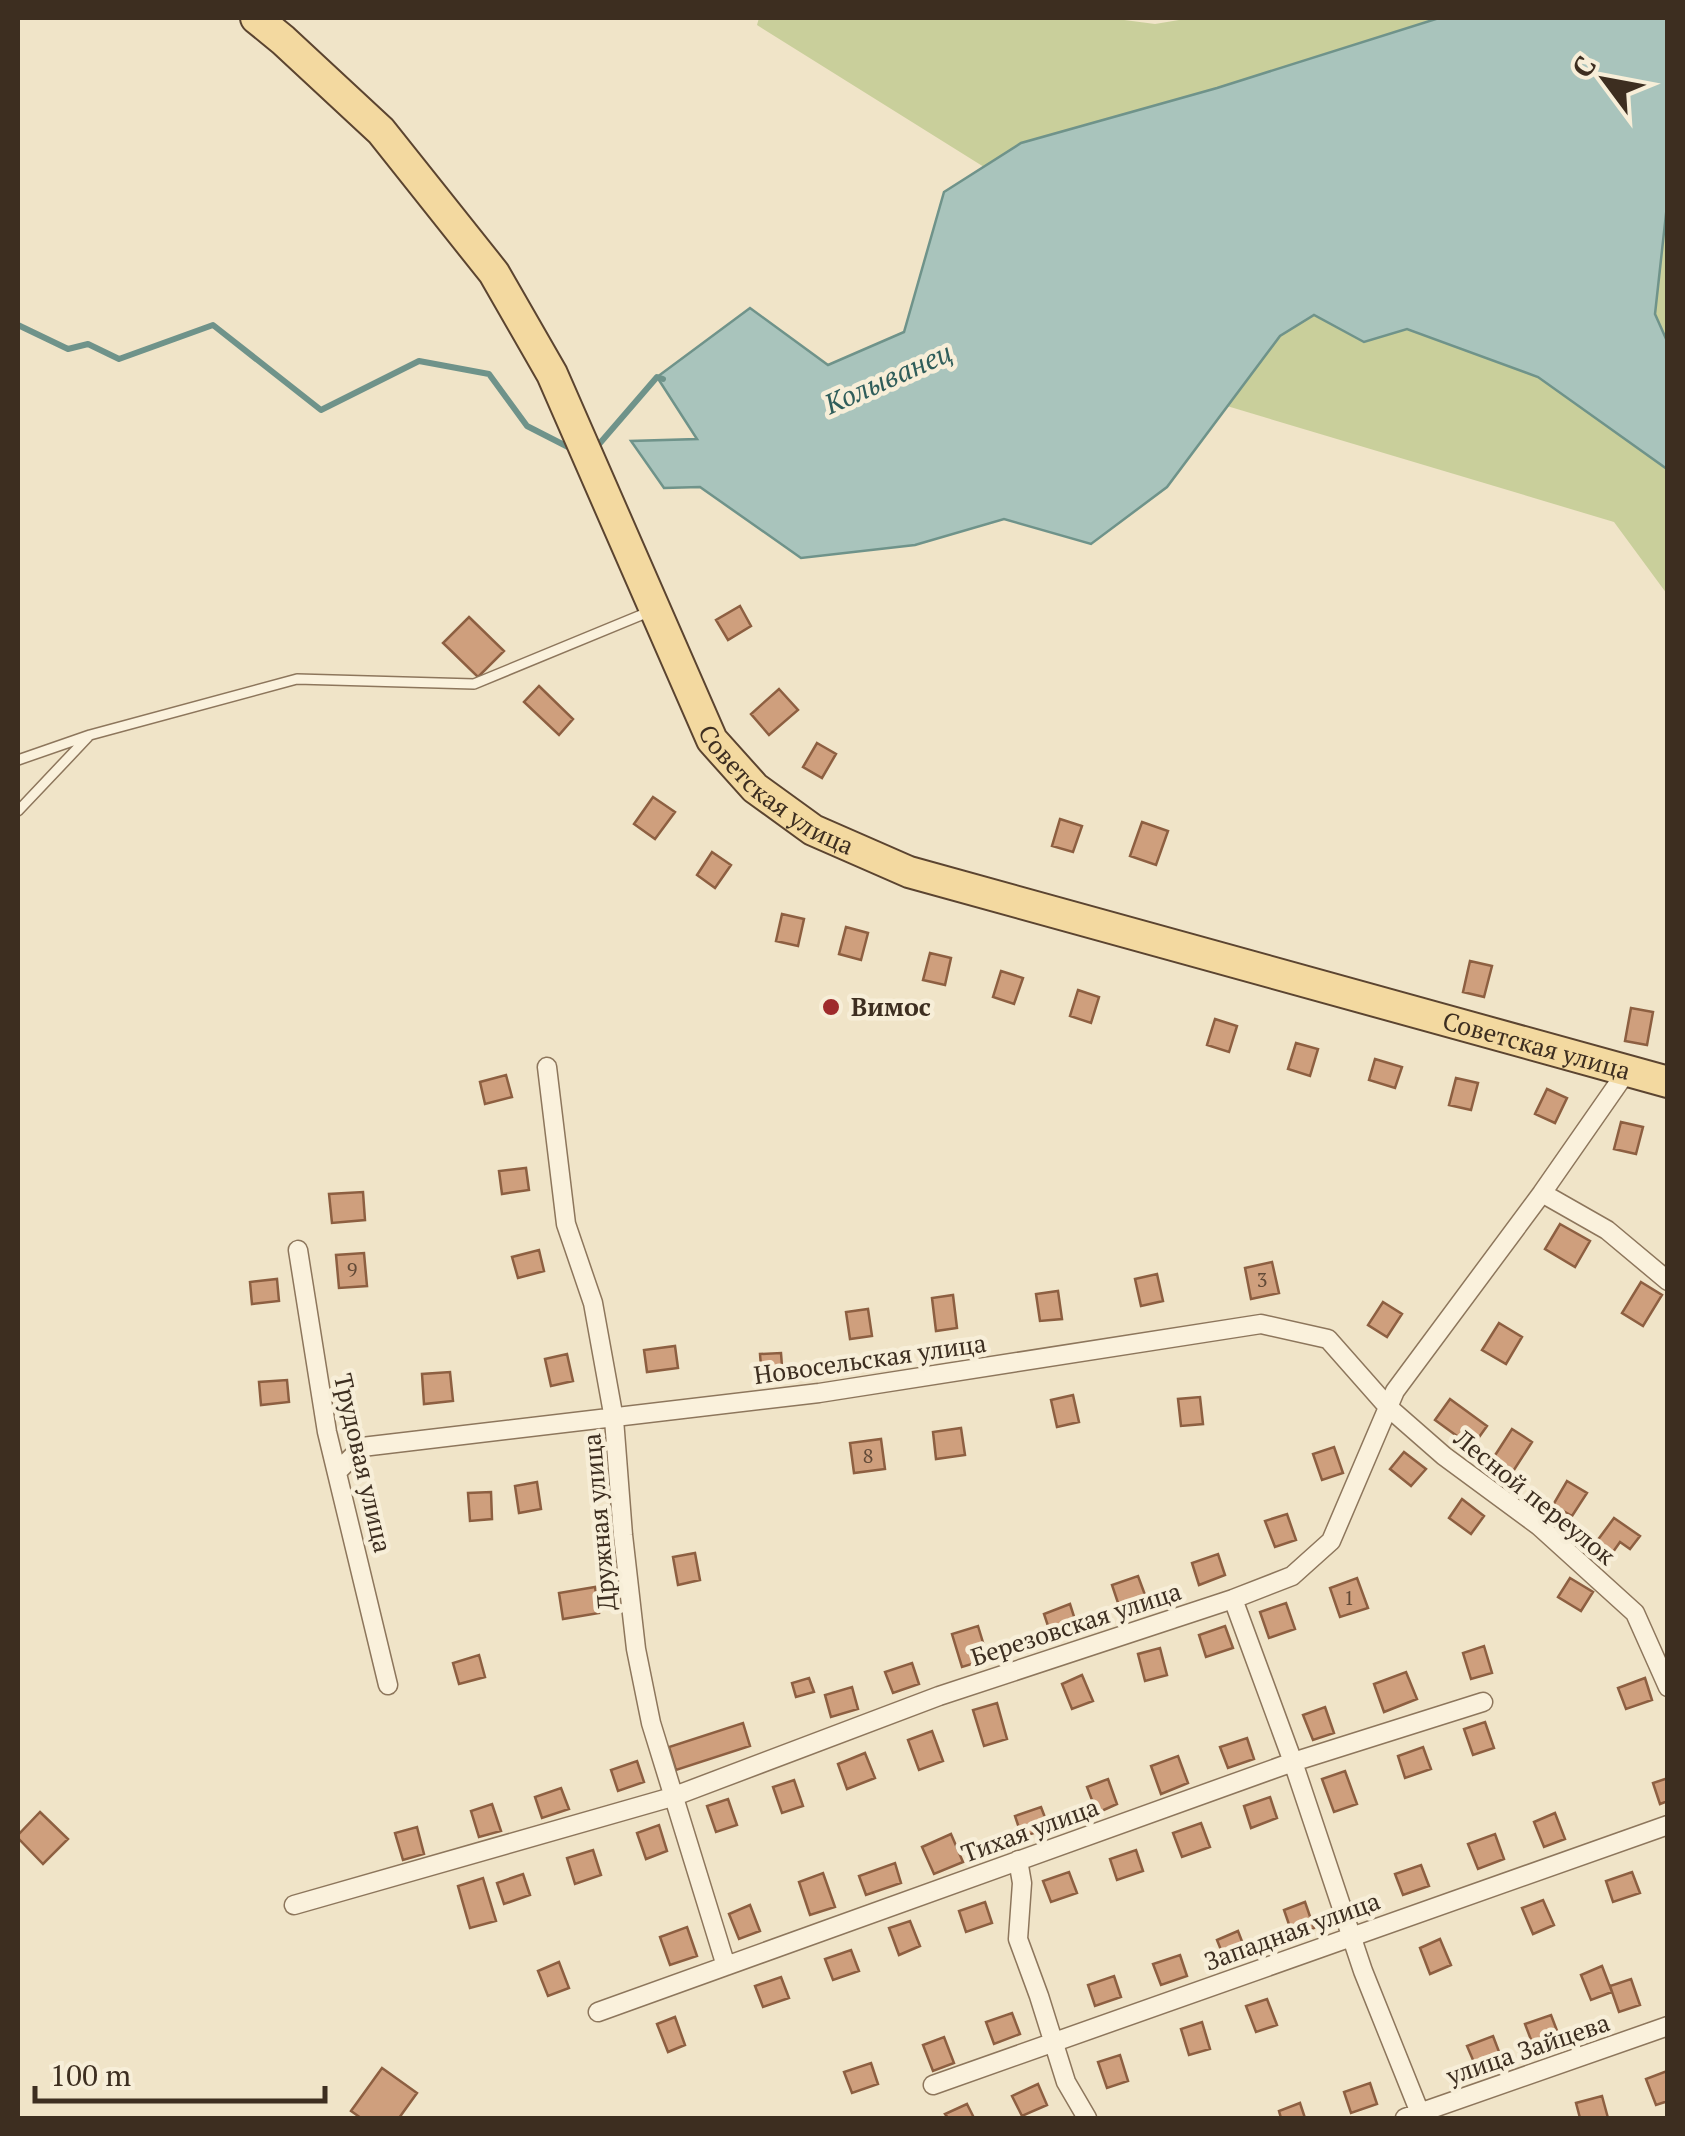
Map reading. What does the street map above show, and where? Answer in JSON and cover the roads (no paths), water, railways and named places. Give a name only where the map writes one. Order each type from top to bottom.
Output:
[{"type":"main road","name":"Советская улица","points":[[256,18],[381,131],[494,273],[552,374],[712,740],[755,788],[813,830],[908,872],[1668,1082]]},
{"type":"street","name":"Дружная улица","points":[[547,1067],[566,1224],[593,1303],[614,1419],[636,1649],[651,1724],[672,1798],[726,1966]]},
{"type":"street","name":"Березовская улица","points":[[294,1905],[672,1798],[939,1696],[1292,1576],[1331,1541],[1394,1391],[1542,1193],[1627,1071]]},
{"type":"street","points":[[1542,1193],[1607,1230],[1668,1282]]},
{"type":"street","name":"Трудовая улица","points":[[298,1250],[327,1432],[388,1685]]},
{"type":"street","name":"Новосельская улица","points":[[338,1471],[362,1446],[819,1393],[1261,1324],[1328,1340],[1388,1407]]},
{"type":"street","name":"Лесной переулок","points":[[1388,1407],[1444,1456],[1539,1526],[1635,1613],[1666,1676]]},
{"type":"street","points":[[1233,1599],[1416,2117]]},
{"type":"street","name":"Тихая улица","points":[[598,2012],[1293,1762],[1483,1702]]},
{"type":"street","name":"Западная улица","points":[[934,2085],[1668,1826]]},
{"type":"street","points":[[1018,1860],[1022,1883],[1018,1939],[1066,2082],[1088,2118]]},
{"type":"street","name":"улица Зайцева","points":[[1416,2117],[1668,2026]]},
{"type":"lane","points":[[18,760],[90,735],[297,679],[474,684],[654,610]]},
{"type":"lane","points":[[18,811],[90,735]]},
{"type":"water","points":[[1439,18],[1667,18],[1668,196],[1655,314],[1667,341],[1667,469],[1538,377],[1407,329],[1364,342],[1314,315],[1280,336],[1167,487],[1091,544],[1004,519],[915,545],[801,558],[700,487],[664,488],[631,441],[697,439],[657,377],[750,308],[828,365],[904,332],[944,192],[1021,143],[1217,88]]},
{"type":"waterway","name":"Колыванец","points":[[18,325],[68,349],[88,344],[119,359],[213,325],[321,410],[419,361],[489,374],[527,426],[572,449]]},
{"type":"waterway","name":"Колыванец","points":[[594,450],[657,377],[663,379]]},
{"type":"place","name":"Вимос","points":[[831,1007]]}]
